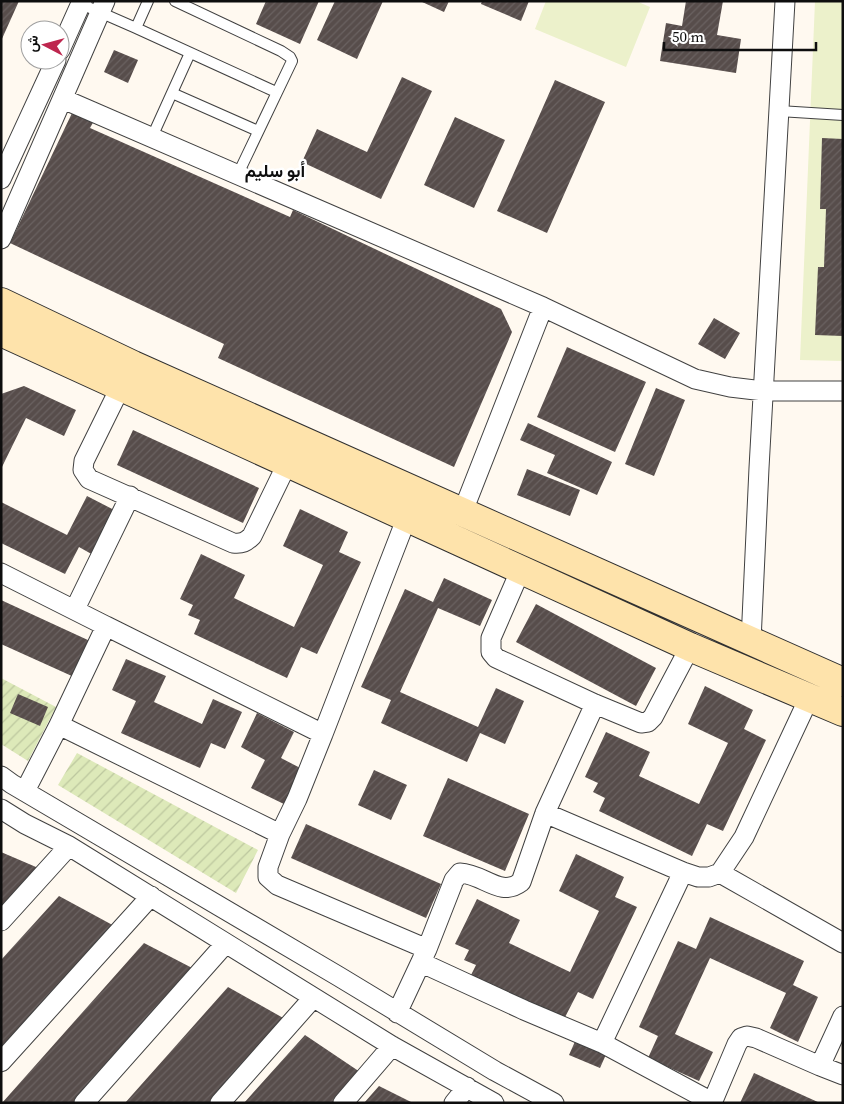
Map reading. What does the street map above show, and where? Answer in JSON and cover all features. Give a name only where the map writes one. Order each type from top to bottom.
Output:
[{"type":"main road","points":[[1,302],[133,365],[843,682]]},
{"type":"main road","points":[[1,332],[690,647],[843,712]]},
{"type":"main road","points":[[376,504],[390,479]]},
{"type":"street","points":[[751,641],[785,1]]},
{"type":"street","points":[[70,28],[82,2]]},
{"type":"street","points":[[1,239],[102,7]]},
{"type":"street","points":[[1,179],[51,70]]},
{"type":"street","points":[[63,99],[543,307],[695,379],[730,387],[764,391],[843,391]]},
{"type":"street","points":[[463,511],[543,307]]},
{"type":"street","points":[[120,386],[84,461],[83,470],[90,479],[233,543],[240,544],[246,542],[252,536],[288,462]]},
{"type":"street","points":[[75,609],[130,496]]},
{"type":"street","points":[[407,517],[297,799],[280,834],[268,867],[268,877],[278,884],[424,956],[524,1010],[602,1043],[712,1102],[741,1038],[747,1036],[756,1038],[843,1075]]},
{"type":"street","points":[[521,569],[491,638],[491,652],[496,658],[594,704],[641,723],[648,722],[653,717],[690,647]]},
{"type":"street","points":[[1,572],[323,734]]},
{"type":"street","points":[[25,791],[60,725],[106,626]]},
{"type":"street","points":[[545,813],[698,877],[709,877],[720,873],[744,836],[809,698]]},
{"type":"street","points":[[397,1013],[424,956],[454,880],[460,873],[471,874],[503,889],[514,888],[521,882],[545,813],[594,704]]},
{"type":"street","points":[[60,725],[280,834]]},
{"type":"street","points":[[1,776],[495,1071],[554,1103]]},
{"type":"street","points":[[1,809],[25,824],[69,846],[392,1046],[494,1103]]},
{"type":"street","points":[[1,921],[69,846]]},
{"type":"street","points":[[602,1043],[684,872]]},
{"type":"street","points":[[720,873],[843,943]]},
{"type":"street","points":[[1,1062],[151,896]]},
{"type":"street","points":[[84,1103],[226,943]]},
{"type":"street","points":[[220,1103],[313,998]]},
{"type":"street","points":[[820,1066],[843,1016]]},
{"type":"street","points":[[343,1103],[392,1046]]},
{"type":"street","points":[[454,1103],[468,1087]]},
{"type":"lane","points":[[136,28],[148,1]]},
{"type":"lane","points":[[175,1],[290,57],[292,61],[238,174]]},
{"type":"lane","points":[[82,2],[102,7],[136,28],[276,92]]},
{"type":"lane","points":[[152,137],[190,53]]},
{"type":"lane","points":[[172,93],[258,132]]},
{"type":"lane","points":[[779,111],[843,114]]},
{"type":"green space","points":[[546,1],[636,1],[650,7],[626,67],[535,29]]},
{"type":"green space","points":[[815,1],[843,1],[843,361],[800,360]]},
{"type":"green space","points":[[1,678],[56,707],[28,761],[1,744]]},
{"type":"green space","points":[[77,753],[258,850],[236,893],[58,785]]},
{"type":"building","points":[[1,1],[19,1],[1,41]]},
{"type":"building","points":[[266,1],[319,1],[300,44],[256,24]]},
{"type":"building","points":[[335,1],[383,1],[357,59],[317,40]]},
{"type":"building","points":[[420,1],[449,1],[444,12]]},
{"type":"building","points":[[482,1],[529,1],[521,21],[481,4]]},
{"type":"building","points":[[686,1],[723,1],[717,35],[741,39],[736,73],[660,61],[666,23],[682,26]]},
{"type":"building","points":[[114,50],[138,60],[128,83],[104,72]]},
{"type":"building","points":[[402,77],[432,91],[381,199],[302,162],[317,129],[367,152]]},
{"type":"building","points":[[555,80],[605,102],[547,233],[497,211]]},
{"type":"building","points":[[73,111],[95,119],[90,128],[290,217],[293,210],[501,309],[512,332],[454,467],[218,358],[224,344],[10,243]]},
{"type":"building","points":[[455,117],[505,140],[474,208],[424,185]]},
{"type":"building","points":[[822,138],[843,139],[843,336],[815,335],[818,267],[824,267],[826,209],[820,209]]},
{"type":"building","points":[[714,318],[740,333],[725,359],[698,344]]},
{"type":"building","points":[[567,347],[646,382],[615,452],[537,417]]},
{"type":"building","points":[[24,386],[76,410],[64,436],[26,418],[1,469],[1,394]]},
{"type":"building","points":[[656,388],[685,400],[654,476],[625,464]]},
{"type":"building","points":[[528,423],[612,462],[597,495],[547,473],[555,455],[520,440]]},
{"type":"building","points":[[133,430],[259,488],[243,523],[117,465]]},
{"type":"building","points":[[527,469],[580,490],[570,516],[517,495]]},
{"type":"building","points":[[87,496],[118,512],[95,556],[79,547],[65,574],[1,543],[1,502],[67,535]]},
{"type":"building","points":[[300,509],[348,532],[339,552],[361,562],[317,654],[301,647],[287,678],[194,634],[200,620],[188,615],[193,605],[180,599],[201,554],[245,575],[234,598],[294,627],[323,565],[283,546]]},
{"type":"building","points":[[444,578],[492,600],[480,626],[438,608],[400,692],[478,727],[496,688],[524,701],[505,744],[480,733],[467,762],[381,723],[391,700],[361,687],[405,589],[433,602]]},
{"type":"building","points":[[1,600],[90,641],[74,677],[1,644]]},
{"type":"building","points":[[536,604],[656,668],[636,706],[516,642]]},
{"type":"building","points":[[126,659],[166,676],[154,702],[202,724],[213,699],[242,712],[225,749],[211,743],[200,768],[121,733],[136,701],[112,690]]},
{"type":"building","points":[[705,686],[753,710],[744,729],[766,740],[723,831],[707,824],[692,856],[599,811],[605,798],[593,792],[598,783],[585,777],[606,732],[650,752],[639,776],[699,804],[728,743],[688,724]]},
{"type":"building","points":[[18,694],[48,707],[40,726],[10,713]]},
{"type":"building","points":[[257,713],[294,732],[281,758],[306,771],[288,806],[251,788],[265,760],[241,747]]},
{"type":"building","points":[[374,770],[407,785],[391,820],[358,805]]},
{"type":"building","points":[[448,778],[529,814],[505,871],[423,836]]},
{"type":"building","points":[[306,824],[441,884],[426,918],[291,858]]},
{"type":"building","points":[[1,852],[43,870],[1,918]]},
{"type":"building","points":[[576,854],[624,877],[615,897],[637,907],[593,999],[578,992],[562,1023],[469,979],[476,965],[464,960],[469,950],[455,944],[477,899],[520,920],[509,943],[570,972],[599,911],[559,891]]},
{"type":"building","points":[[59,896],[118,928],[1,1055],[1,960]]},
{"type":"building","points":[[710,917],[804,961],[793,985],[818,997],[798,1042],[770,1028],[786,993],[710,958],[675,1034],[713,1052],[699,1081],[648,1058],[658,1036],[639,1027],[678,941],[696,949]]},
{"type":"building","points":[[144,943],[196,970],[81,1103],[2,1103]]},
{"type":"building","points":[[228,987],[285,1019],[211,1103],[125,1103]]},
{"type":"building","points":[[305,1035],[363,1074],[338,1103],[244,1103]]},
{"type":"building","points":[[577,1037],[608,1050],[600,1068],[569,1055]]},
{"type":"building","points":[[754,1073],[820,1103],[740,1103]]},
{"type":"building","points":[[379,1086],[413,1103],[364,1103]]},
{"type":"district","name":"أبو سليم","points":[[275,171]]}]
